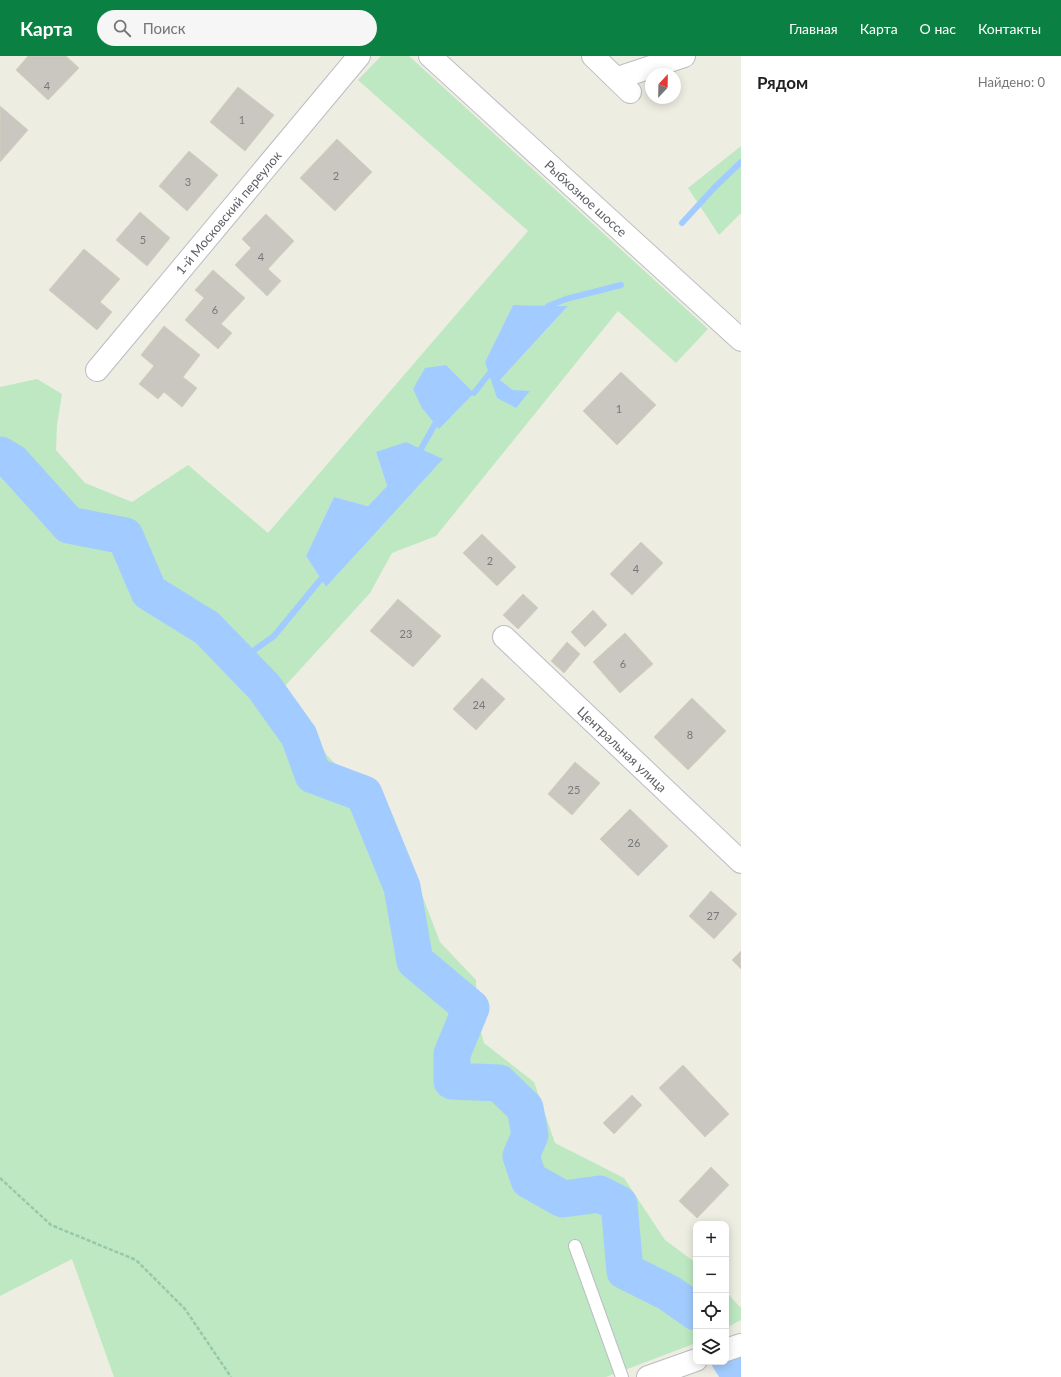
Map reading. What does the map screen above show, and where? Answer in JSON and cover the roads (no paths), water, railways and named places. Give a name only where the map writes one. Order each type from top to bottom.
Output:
[{"type":"street","name":"1-й Московский переулок","points":[[97,370],[359,56]]},
{"type":"street","name":"Рыбхозное шоссе","points":[[430,56],[741,340]]},
{"type":"street","points":[[593,56],[624,85],[684,56]]},
{"type":"street","name":"Центральная улица","points":[[504,637],[741,862]]},
{"type":"street","points":[[729,1349],[741,1345]]},
{"type":"street","points":[[648,1377],[693,1361]]},
{"type":"lane","points":[[575,1246],[622,1377]]},
{"type":"water","points":[[513,305],[568,306],[500,380],[513,390],[530,391],[516,408],[497,398],[485,362]]},
{"type":"water","points":[[446,365],[474,393],[439,429],[422,408],[413,389],[425,368]]},
{"type":"water","points":[[406,442],[443,459],[326,587],[306,556],[334,497],[368,506],[387,486],[376,452]]},
{"type":"waterway","points":[[682,223],[715,187],[741,162]]},
{"type":"waterway","points":[[548,306],[566,299],[621,285]]},
{"type":"waterway","points":[[474,393],[489,374]]},
{"type":"waterway","points":[[421,449],[435,424]]},
{"type":"waterway","points":[[0,455],[12,462],[69,525],[125,536],[149,592],[207,628],[264,687],[299,736],[313,775],[364,794],[402,887],[415,961],[471,1008],[452,1054],[452,1081],[499,1083],[525,1108],[530,1135],[521,1156],[529,1180],[563,1199],[600,1194],[619,1204],[625,1271],[669,1293],[693,1310]]},
{"type":"waterway","points":[[239,661],[274,636],[321,579]]},
{"type":"waterway","points":[[729,1358],[741,1377]]}]
